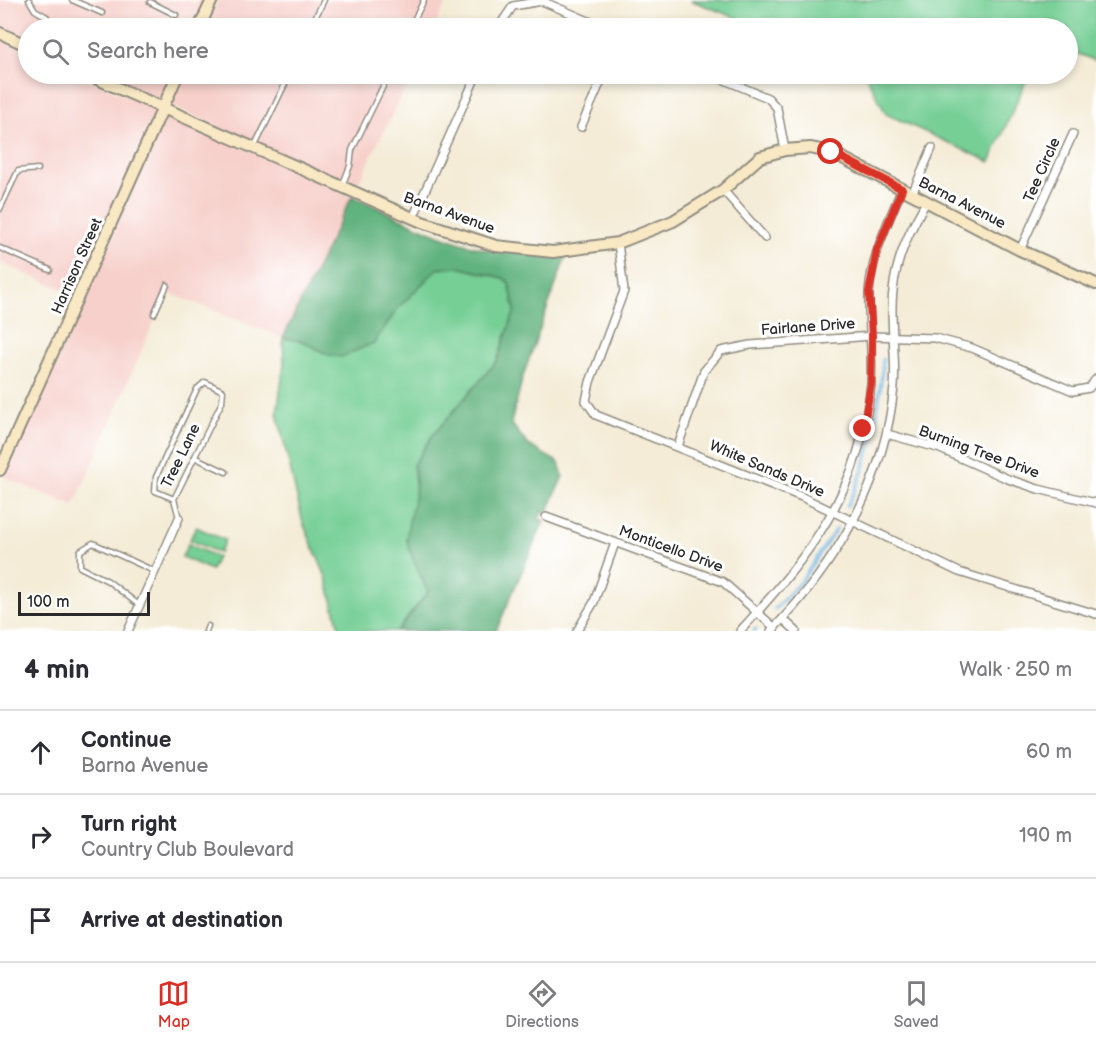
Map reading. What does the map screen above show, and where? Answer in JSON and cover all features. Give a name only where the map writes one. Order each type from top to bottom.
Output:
[{"type":"street","points":[[204,18],[212,0]]},
{"type":"street","points":[[505,18],[513,6],[542,1],[582,18]]},
{"type":"street","points":[[0,33],[18,41]]},
{"type":"street","name":"Barna Avenue","points":[[109,84],[413,218],[496,246],[553,252],[618,243],[673,220],[723,190],[760,157],[785,150],[810,148],[831,152],[1020,250],[1096,284]]},
{"type":"street","name":"Harrison Street","points":[[0,470],[173,84]]},
{"type":"street","points":[[413,218],[473,84]]},
{"type":"street","points":[[581,127],[600,84]]},
{"type":"street","points":[[734,84],[768,98],[777,108],[785,150]]},
{"type":"street","name":"Tee Circle","points":[[1020,250],[1073,134]]},
{"type":"street","points":[[740,631],[760,612],[805,558],[833,513],[852,475],[871,384],[872,336],[869,292],[877,250],[932,148]]},
{"type":"street","points":[[723,190],[765,238]]},
{"type":"street","points":[[773,629],[823,572],[853,522],[872,483],[887,434],[894,386],[895,336],[892,292],[900,253],[926,202]]},
{"type":"street","name":"White Sands Drive","points":[[618,243],[624,291],[590,382],[586,401],[596,415],[678,446],[981,580],[1096,614]]},
{"type":"street","name":"Fairlane Drive","points":[[678,446],[704,371],[721,351],[750,345],[872,336],[935,338],[972,348],[1073,391],[1089,388],[1096,379]]},
{"type":"street","name":"Burning Tree Drive","points":[[887,434],[938,448],[1018,482],[1096,503]]},
{"type":"street","name":"Monticello Drive","points":[[546,517],[723,582],[760,612],[773,629]]},
{"type":"street","name":"Tree Lane","points":[[128,631],[179,518]]},
{"type":"street","points":[[577,631],[594,602],[615,543]]},
{"type":"street","points":[[783,619],[796,631]]},
{"type":"lane","points":[[29,0],[35,10],[47,17]]},
{"type":"lane","points":[[72,0],[102,14]]},
{"type":"lane","points":[[315,18],[324,0]]},
{"type":"lane","points":[[415,18],[424,0]]},
{"type":"lane","points":[[150,2],[176,15]]},
{"type":"lane","points":[[254,148],[285,84]]},
{"type":"lane","points":[[342,186],[350,166],[352,150],[384,84]]},
{"type":"lane","points":[[0,209],[18,171],[38,169]]},
{"type":"lane","points":[[0,248],[50,270]]},
{"type":"lane","points":[[154,314],[167,285]]},
{"type":"lane","name":"Tree Lane","points":[[174,499],[155,491],[156,477],[197,388],[205,382],[223,391],[222,402],[174,499],[179,518]]},
{"type":"lane","points":[[196,458],[226,472]]},
{"type":"lane","points":[[139,605],[108,581],[80,567],[80,551],[93,543],[155,571]]},
{"type":"lane","points":[[206,631],[208,626]]},
{"type":"shaded area","points":[[0,0],[186,0],[195,4],[197,0],[206,0],[198,18],[18,18],[18,36],[0,28]]},
{"type":"shaded area","points":[[218,0],[448,0],[439,18],[210,18]]},
{"type":"shaded area","points":[[0,38],[18,46],[18,84],[98,84],[156,109],[75,295],[0,262]]},
{"type":"shaded area","points":[[121,84],[168,84],[160,101]]},
{"type":"shaded area","points":[[179,84],[407,84],[356,188],[169,105]]},
{"type":"shaded area","points":[[166,113],[352,196],[283,338],[167,292],[74,506],[3,477]]},
{"type":"green space","points":[[690,0],[1096,0],[1096,61],[1078,54],[1078,18],[736,18]]},
{"type":"green space","points":[[870,84],[1025,84],[990,162],[886,114]]},
{"type":"green space","points":[[352,196],[460,243],[496,251],[566,256],[523,376],[511,423],[528,445],[559,463],[563,476],[547,513],[542,511],[539,519],[544,521],[496,631],[397,631],[428,592],[407,539],[416,484],[413,465],[433,435],[497,361],[515,310],[509,283],[503,278],[458,267],[437,269],[398,308],[374,343],[341,357],[329,355],[302,341],[283,338]]},
{"type":"green space","points":[[458,267],[503,278],[509,283],[515,310],[497,361],[433,435],[413,465],[416,493],[407,541],[428,592],[397,631],[340,631],[326,577],[303,523],[277,413],[284,365],[283,338],[302,341],[329,355],[374,343],[398,308],[437,269]]},
{"type":"green space","points":[[196,527],[225,540],[219,553],[190,540]]},
{"type":"green space","points":[[188,544],[217,557],[211,570],[182,557]]},
{"type":"waterway","points":[[847,506],[863,471],[873,434],[883,359]]},
{"type":"waterway","points":[[775,609],[802,580],[836,529]]},
{"type":"route","points":[[831,152],[902,189],[877,250],[869,292],[872,336],[871,384],[863,429]]}]
